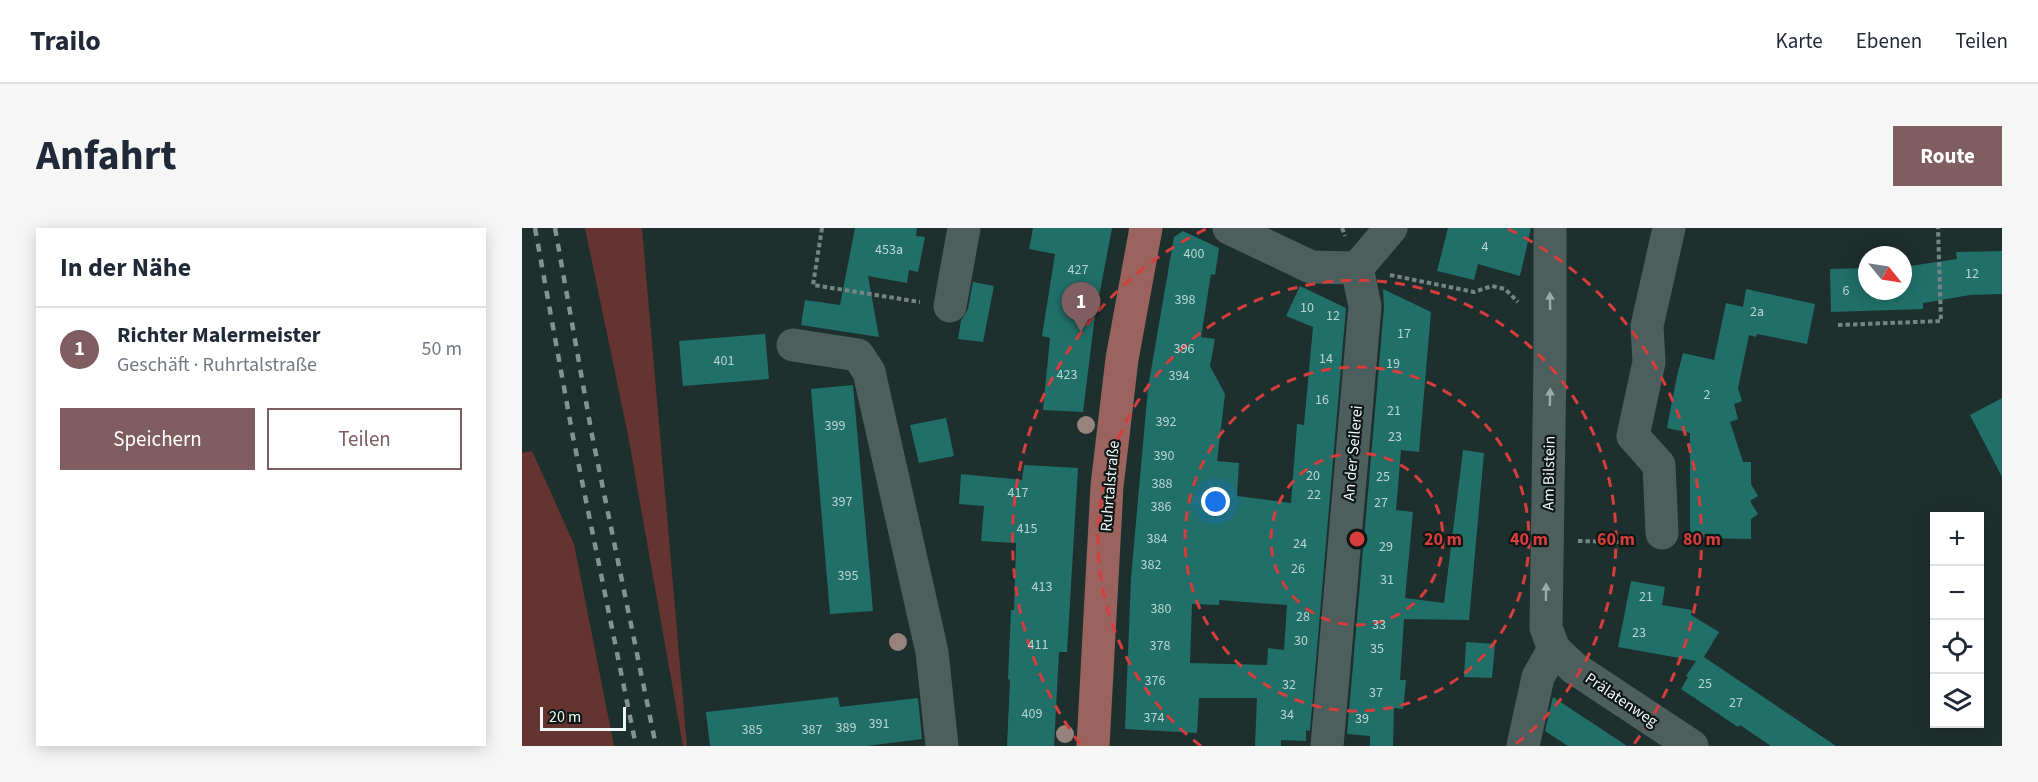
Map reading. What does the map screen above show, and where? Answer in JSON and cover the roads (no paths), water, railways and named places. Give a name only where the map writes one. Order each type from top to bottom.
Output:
[{"type":"main road","name":"Ruhrtalstraße","points":[[1093,746],[1107,486],[1122,359],[1146,228]]},
{"type":"street","points":[[950,306],[964,228]]},
{"type":"street","points":[[1229,228],[1311,267],[1357,268],[1391,228]]},
{"type":"street","name":"Am Bilstein","points":[[1550,228],[1546,628],[1554,649]]},
{"type":"street","points":[[1662,533],[1659,465],[1633,436],[1649,362],[1647,326],[1669,228]]},
{"type":"street","name":"An der Seilerei","points":[[1327,746],[1365,306],[1357,268]]},
{"type":"street","points":[[793,345],[858,355],[869,372],[932,652],[942,746]]},
{"type":"street","points":[[1523,746],[1538,677],[1554,649]]},
{"type":"street","name":"Prälatenweg","points":[[1554,649],[1575,668],[1692,746]]},
{"type":"railway","points":[[535,228],[573,437],[636,746]]},
{"type":"railway","points":[[555,228],[592,435],[656,746]]},
{"type":"place","name":"Richter Malermeister","points":[[1081,332]]}]
